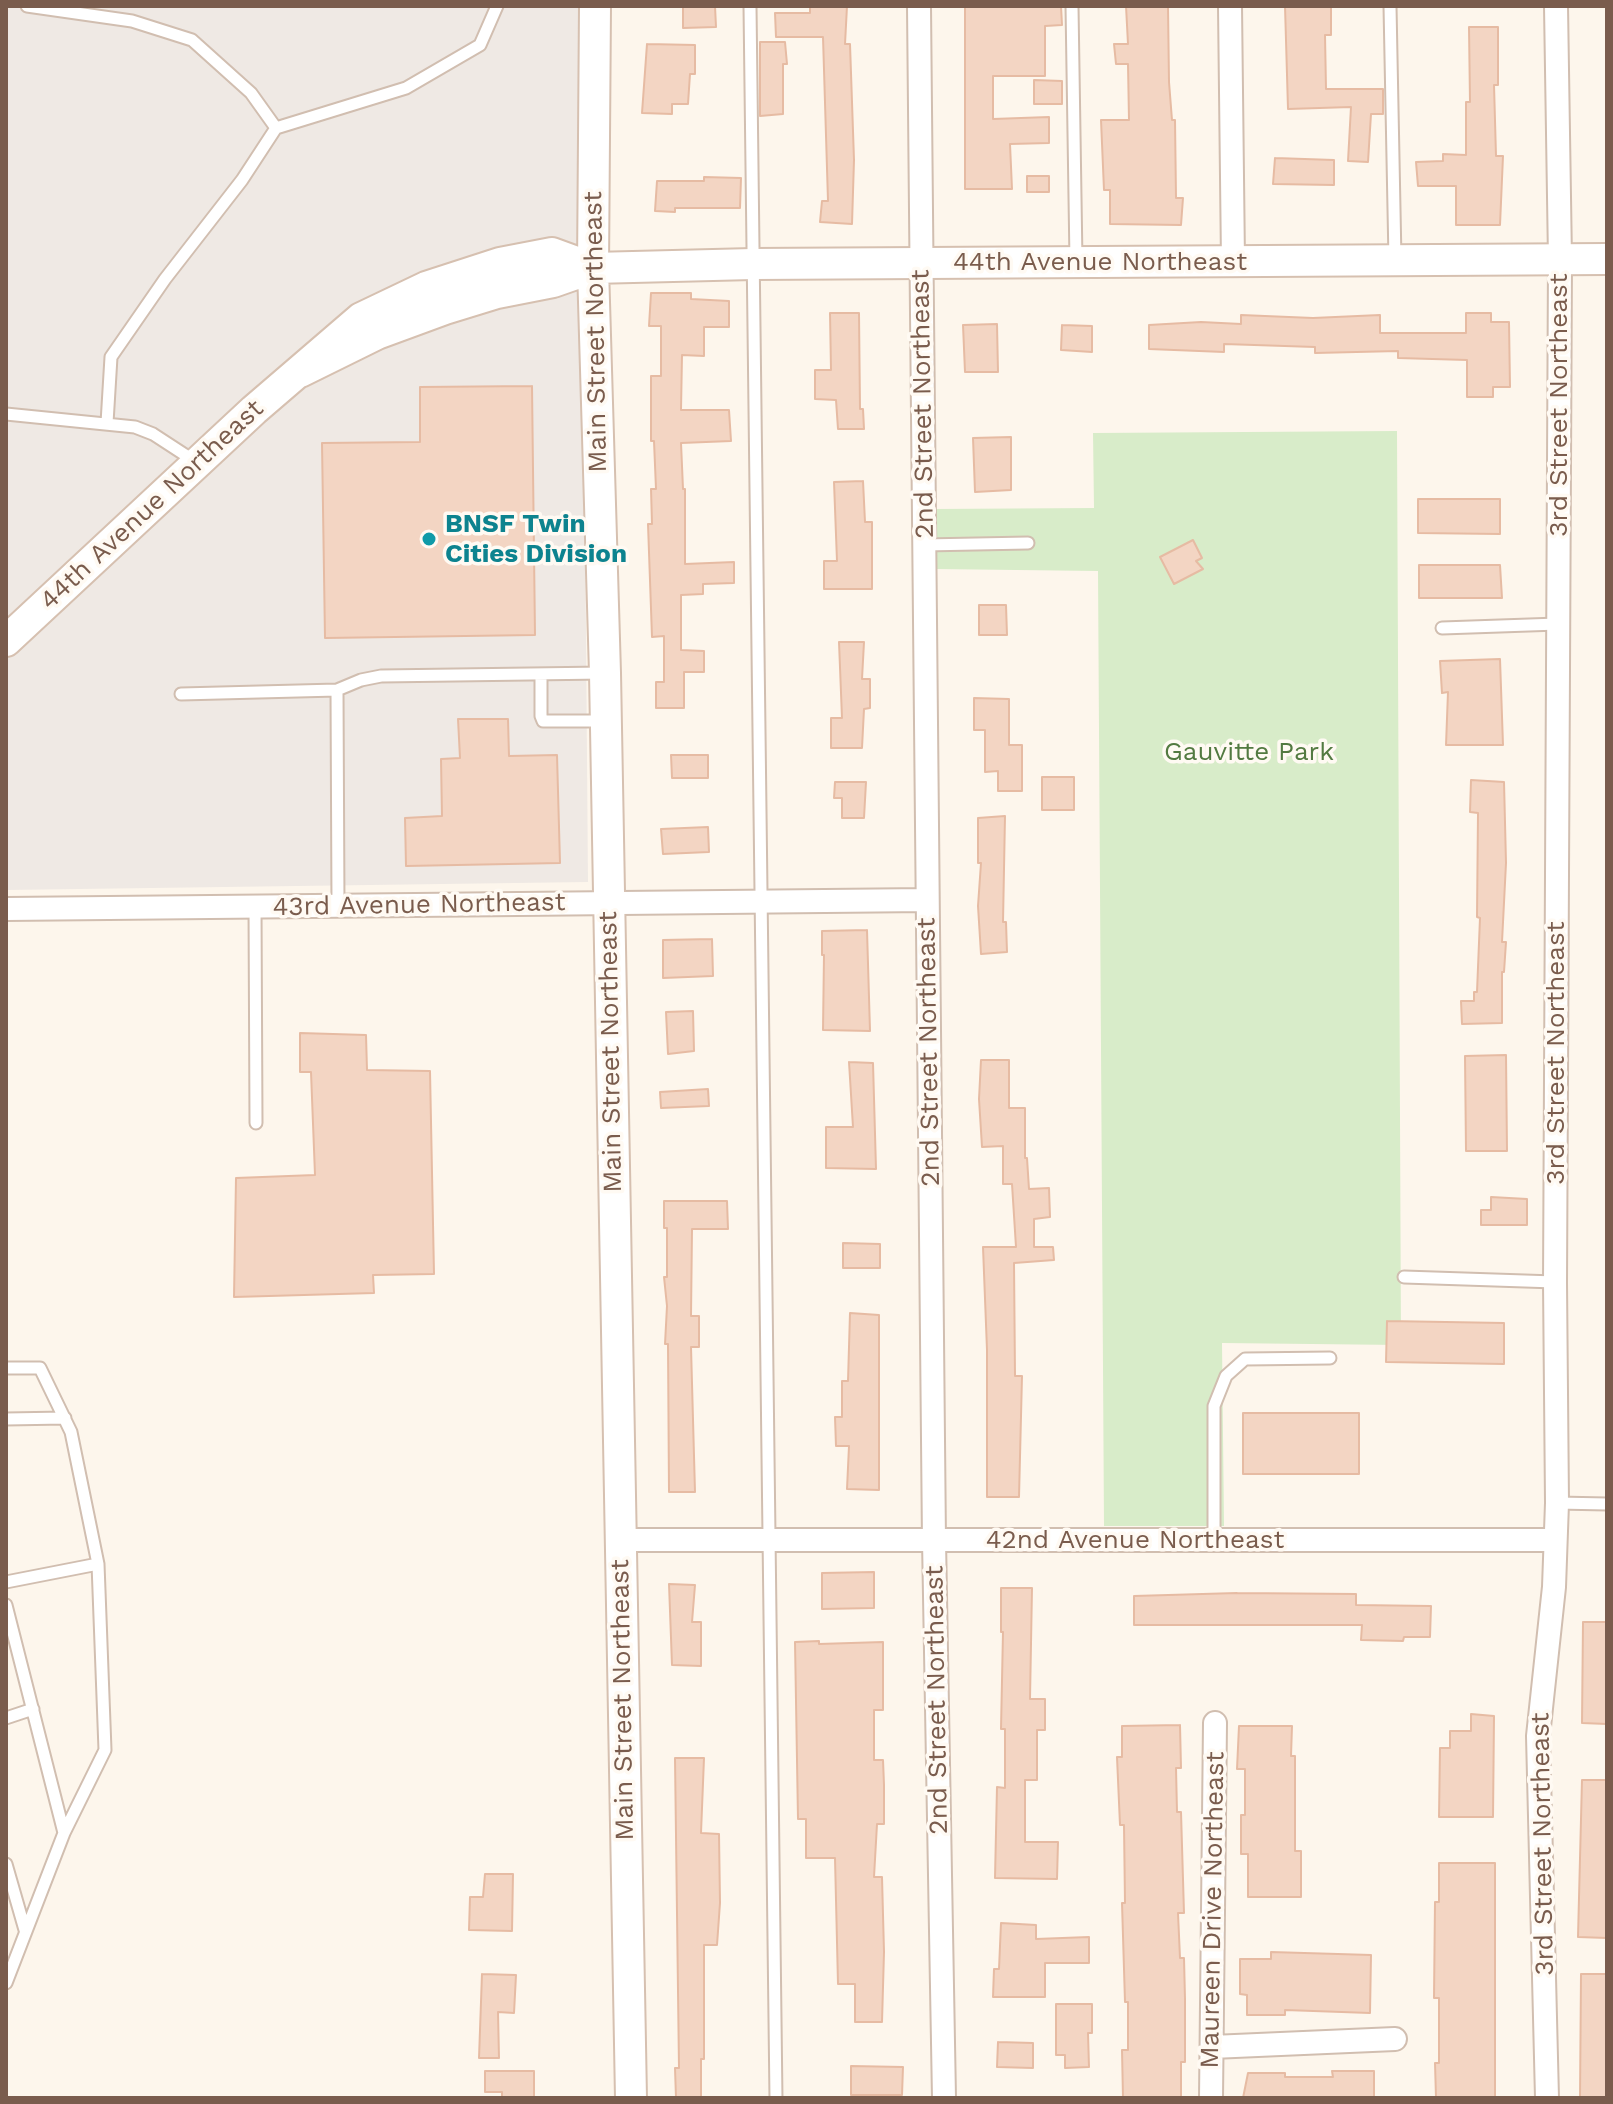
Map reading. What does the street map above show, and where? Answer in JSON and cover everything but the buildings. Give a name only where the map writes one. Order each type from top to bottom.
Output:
[{"type":"street","name":"Main Street Northeast","points":[[595,6],[593,268],[605,673],[631,2098]]},
{"type":"street","name":"2nd Street Northeast","points":[[919,6],[934,1540],[944,2098]]},
{"type":"street","points":[[1230,6],[1233,262]]},
{"type":"street","name":"3rd Street Northeast","points":[[1547,2098],[1538,1736],[1554,1587],[1557,1503],[1555,1282],[1560,260],[1556,6]]},
{"type":"street","name":"44th Avenue Northeast","points":[[6,641],[196,462],[300,372],[377,334],[445,309],[497,293],[553,282],[593,268],[753,264],[1607,259]]},
{"type":"street","name":"43rd Avenue Northeast","points":[[6,909],[927,900]]},
{"type":"street","name":"42nd Avenue Northeast","points":[[620,1540],[1554,1540]]},
{"type":"street","name":"Maureen Drive Northeast","points":[[1211,2098],[1215,1723]]},
{"type":"street","points":[[1212,2047],[1395,2039]]},
{"type":"lane","points":[[27,6],[132,21],[192,40],[251,93],[276,128]]},
{"type":"lane","points":[[107,423],[111,357],[165,279],[242,180],[276,128],[406,88],[480,45],[497,6]]},
{"type":"lane","points":[[750,6],[776,2098]]},
{"type":"lane","points":[[1072,6],[1076,263]]},
{"type":"lane","points":[[1390,6],[1395,261]]},
{"type":"lane","points":[[6,414],[135,427],[153,434],[196,462]]},
{"type":"lane","points":[[924,545],[1028,543]]},
{"type":"lane","points":[[1442,628],[1558,624]]},
{"type":"lane","points":[[181,694],[337,690],[381,676],[605,673]]},
{"type":"lane","points":[[541,674],[543,721],[605,721]]},
{"type":"lane","points":[[337,690],[338,906]]},
{"type":"lane","points":[[255,906],[256,1123]]},
{"type":"lane","points":[[1404,1277],[1555,1282]]},
{"type":"lane","points":[[1214,1540],[1214,1406],[1226,1376],[1245,1359],[1330,1358]]},
{"type":"lane","points":[[6,1368],[40,1368],[71,1432],[98,1564],[105,1750],[64,1833],[6,1983]]},
{"type":"lane","points":[[6,1419],[65,1418]]},
{"type":"lane","points":[[1557,1503],[1607,1504]]},
{"type":"lane","points":[[6,1582],[98,1564]]},
{"type":"lane","points":[[6,1605],[64,1833]]},
{"type":"lane","points":[[6,1718],[33,1709]]},
{"type":"lane","points":[[6,1864],[25,1931]]},
{"type":"shaded area","points":[[6,6],[581,6],[588,882],[6,890]]},
{"type":"green space","name":"Gauvitte Park","points":[[1397,431],[1401,1345],[1222,1343],[1224,1526],[1104,1526],[1098,571],[935,569],[934,509],[1094,508],[1093,433]]},
{"type":"place","name":"BNSF Twin Cities Division","points":[[429,539]]}]
